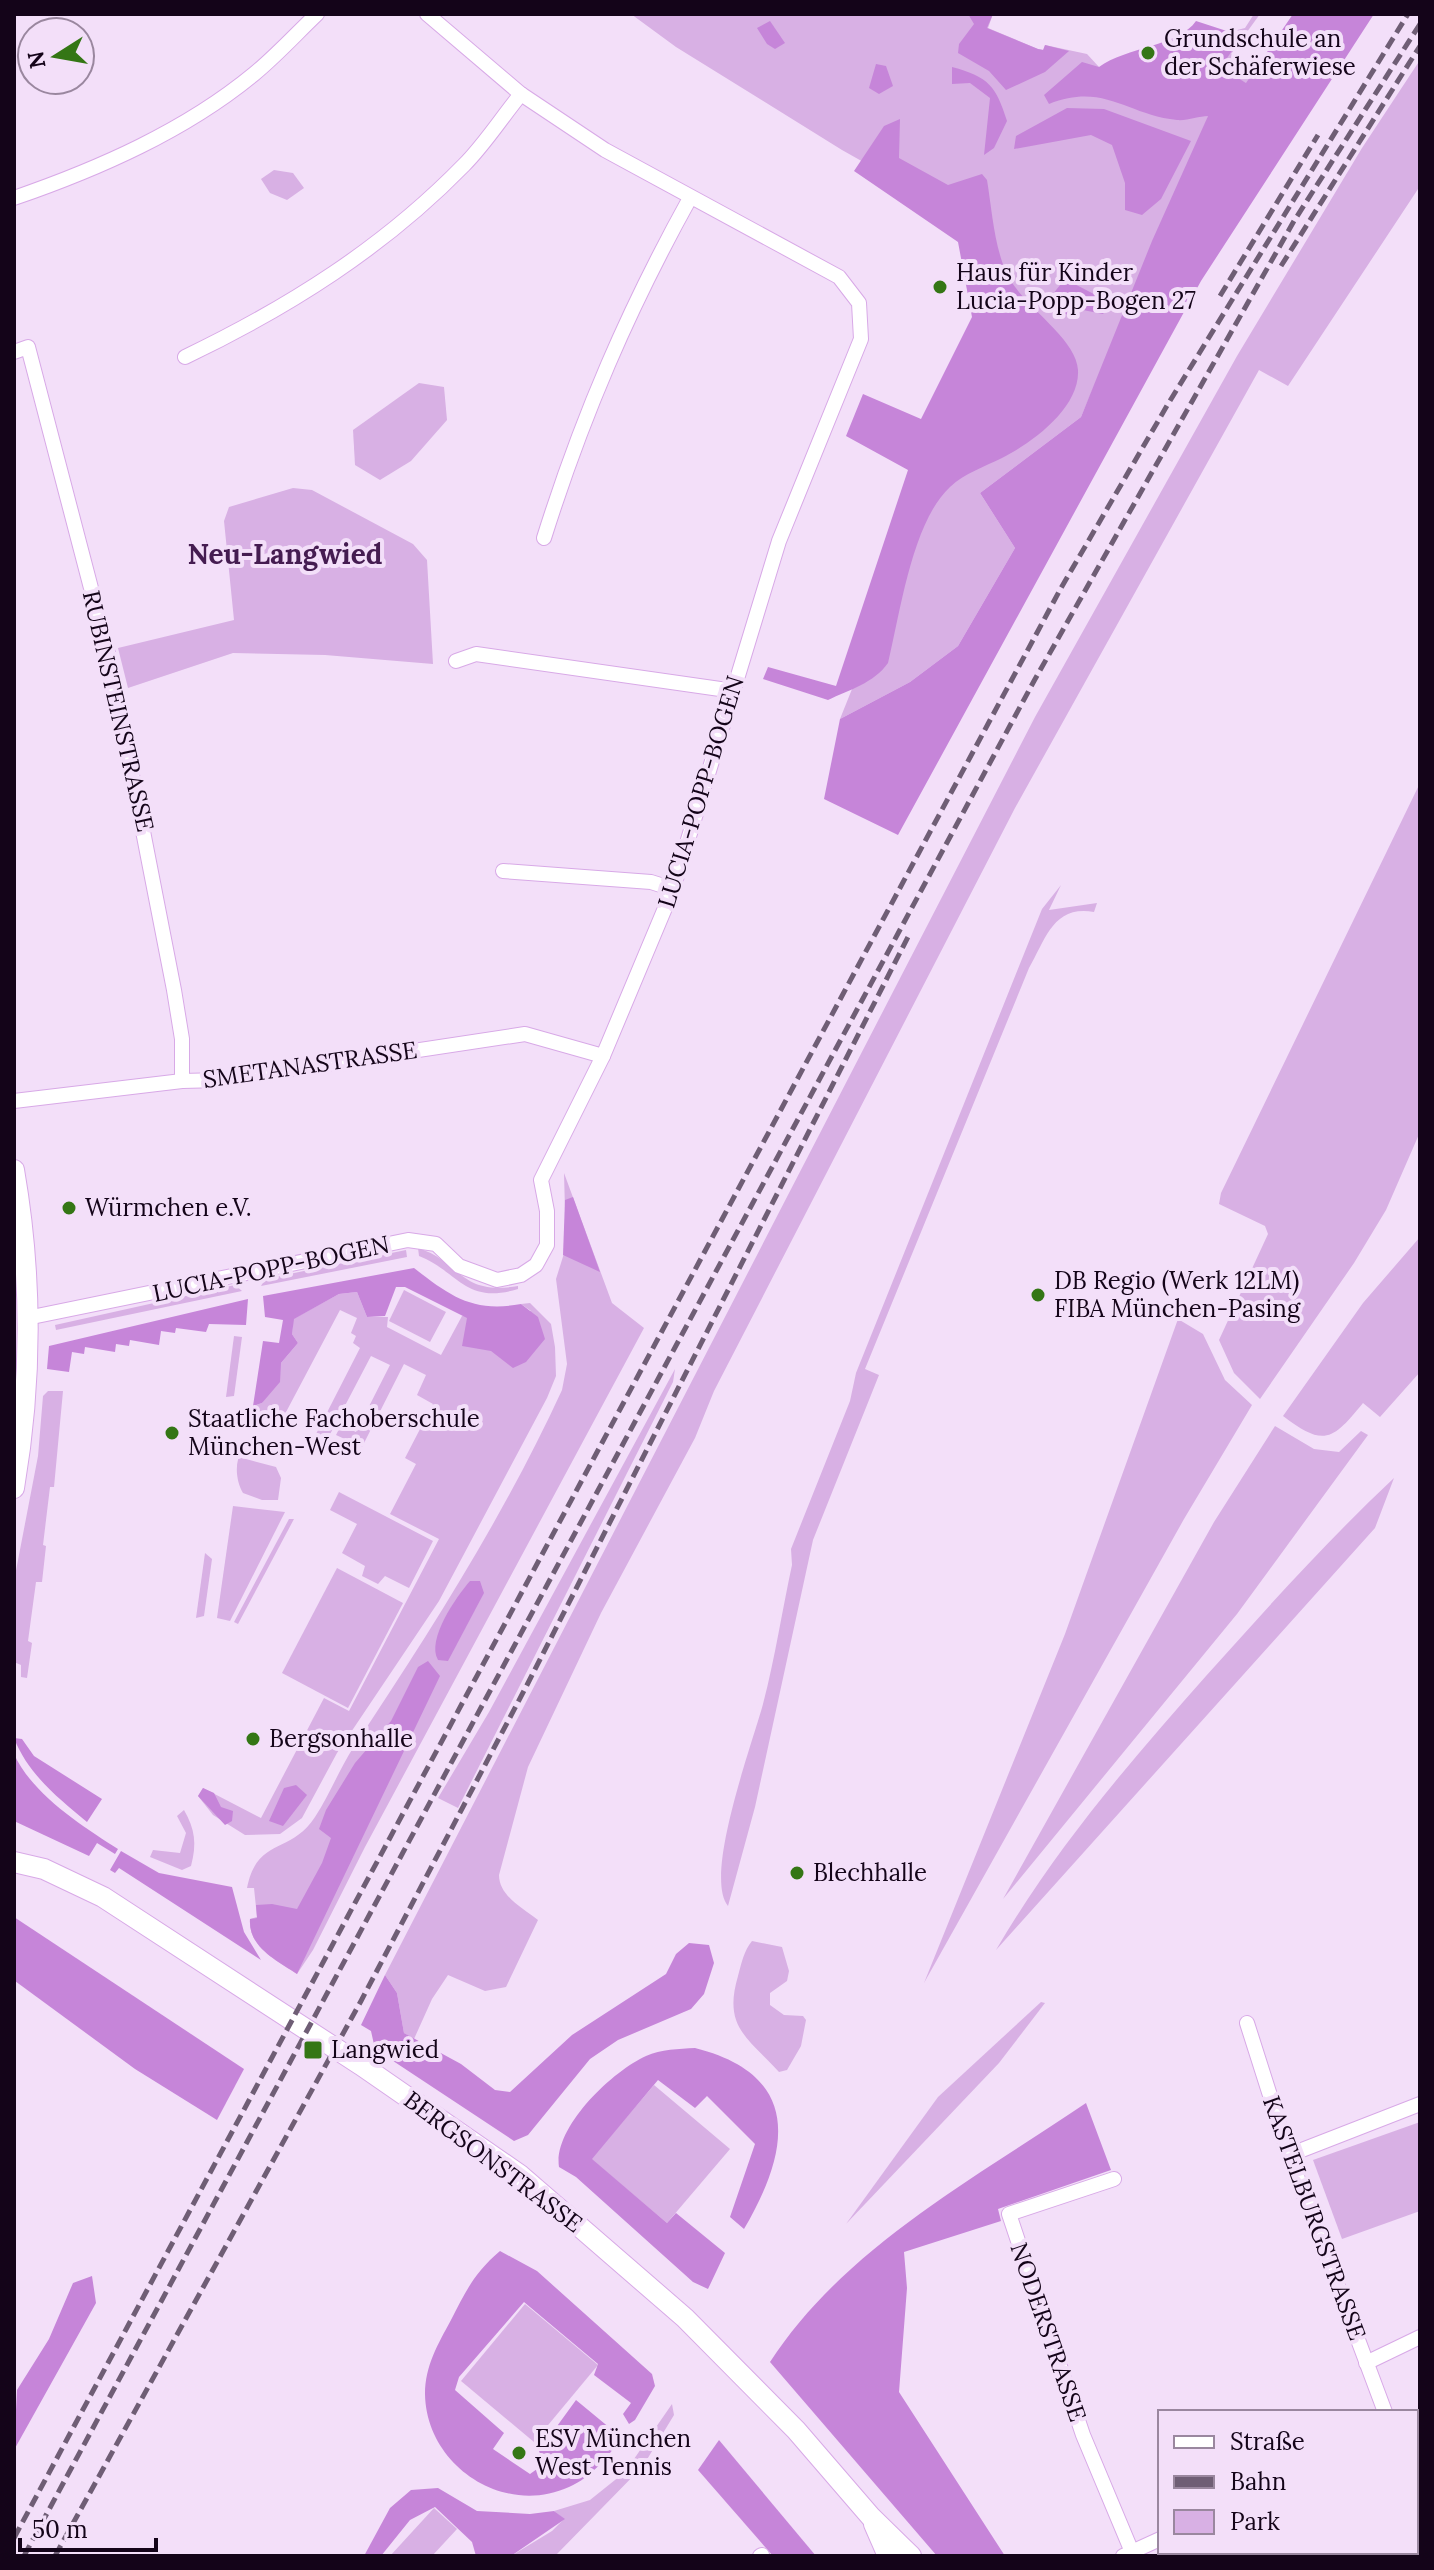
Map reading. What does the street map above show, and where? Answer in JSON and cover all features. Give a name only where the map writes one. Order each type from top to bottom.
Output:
[{"type":"street","points":[[14,198],[129,153],[213,104],[255,74],[317,14]]},
{"type":"street","name":"LUCIA-POPP-BOGEN","points":[[27,1318],[408,1240],[436,1244],[459,1266],[497,1280],[521,1275],[536,1265],[547,1245],[547,1211],[541,1180],[603,1056],[673,889],[779,541],[861,339],[859,303],[839,277],[605,150],[521,94],[427,14]]},
{"type":"street","points":[[185,357],[265,319],[347,266],[412,216],[466,164],[521,94]]},
{"type":"street","points":[[544,538],[573,444],[602,371],[635,300],[690,198]]},
{"type":"street","name":"RUBINSTEINSTRASSE","points":[[21,349],[109,657],[141,806],[178,1014],[182,1081]]},
{"type":"street","points":[[456,661],[476,654],[734,691]]},
{"type":"street","points":[[503,871],[651,882],[673,889]]},
{"type":"street","name":"SMETANASTRASSE","points":[[14,1101],[182,1081],[221,1080],[525,1034],[603,1056]]},
{"type":"street","points":[[14,1170],[24,1243],[27,1318],[25,1402],[14,1488]]},
{"type":"street","name":"BERGSONSTRASSE","points":[[14,1862],[44,1869],[103,1897],[372,2073],[520,2175],[685,2318],[796,2430],[871,2517],[911,2556]]},
{"type":"street","name":"KASTELBURGSTRASSE","points":[[1247,2023],[1289,2155],[1384,2410]]},
{"type":"street","points":[[1289,2155],[1420,2104]]},
{"type":"street","name":"NODERSTRASSE","points":[[1114,2179],[1009,2214],[1083,2435],[1128,2554],[1158,2540]]},
{"type":"street","points":[[1366,2363],[1420,2337]]},
{"type":"street","name":"BERGSONSTRASSE","points":[[871,2517],[888,2556]]},
{"type":"green space","points":[[631,14],[993,14],[988,28],[1038,49],[1044,50],[1045,45],[1087,54],[1099,67],[1216,98],[1081,417],[980,493],[1015,548],[958,646],[910,682],[840,719],[1008,300],[977,226],[842,150],[676,47]]},
{"type":"green space","points":[[1254,14],[1260,14],[1231,54],[1254,73],[1247,84],[1220,67],[1242,36],[1233,31],[1245,28]]},
{"type":"green space","points":[[1420,60],[1420,186],[1288,386],[1259,370],[1015,808],[714,1391],[695,1438],[601,1613],[528,1767],[499,1875],[507,1895],[538,1920],[506,1987],[485,1991],[448,1975],[432,1999],[414,2039],[404,2033],[397,1993],[385,1975],[1035,717],[1237,356],[1362,148]]},
{"type":"green space","points":[[274,170],[293,173],[304,188],[287,200],[270,193],[261,179]]},
{"type":"green space","points":[[419,383],[444,387],[447,420],[411,461],[380,480],[355,465],[353,430]]},
{"type":"green space","points":[[293,488],[312,490],[413,544],[427,560],[433,664],[325,655],[233,653],[128,688],[118,648],[234,620],[224,521],[229,507]]},
{"type":"green space","points":[[1420,783],[1420,1132],[1386,1210],[1354,1263],[1260,1399],[1234,1373],[1219,1340],[1268,1234],[1265,1226],[1219,1204],[1221,1193]]},
{"type":"green space","points":[[1061,885],[1049,910],[1097,903],[1094,912],[1069,914],[1052,926],[1029,968],[865,1369],[879,1375],[813,1540],[755,1807],[728,1906],[722,1890],[725,1839],[767,1687],[792,1565],[791,1549],[850,1401],[856,1373],[1042,909]]},
{"type":"green space","points":[[564,1173],[612,1303],[644,1328],[365,1847],[313,1950],[297,1974],[265,1952],[254,1937],[250,1919],[257,1917],[254,1888],[247,1888],[252,1872],[266,1853],[295,1837],[315,1817],[353,1748],[491,1528],[562,1390],[567,1364],[556,1279],[566,1247]]},
{"type":"green space","points":[[1420,1237],[1420,1372],[1380,1417],[1363,1403],[1343,1425],[1327,1435],[1318,1436],[1297,1426],[1283,1416],[1363,1303]]},
{"type":"green space","points":[[418,1248],[433,1254],[472,1282],[499,1288],[518,1286],[518,1289],[500,1293],[474,1290],[419,1256]]},
{"type":"green space","points":[[406,1250],[407,1257],[261,1286],[265,1279]]},
{"type":"green space","points":[[235,1285],[242,1291],[56,1330],[55,1325]]},
{"type":"green space","points":[[404,1290],[446,1312],[430,1342],[389,1321]]},
{"type":"green space","points":[[357,1292],[367,1317],[388,1317],[387,1327],[441,1355],[462,1316],[531,1311],[521,1304],[530,1303],[551,1324],[556,1376],[439,1601],[337,1753],[302,1818],[280,1834],[245,1835],[213,1815],[198,1796],[203,1788],[261,1818],[324,1698],[349,1711],[439,1539],[390,1514],[416,1464],[405,1458],[433,1404],[417,1395],[426,1375],[404,1364],[362,1447],[336,1435],[341,1425],[356,1432],[390,1365],[371,1356],[327,1440],[316,1434],[360,1348],[353,1343],[356,1336],[351,1333],[357,1318],[340,1310],[276,1431],[259,1423],[249,1430],[253,1406],[262,1403],[281,1363],[298,1343],[292,1334],[293,1319],[339,1294]]},
{"type":"green space","points":[[1178,1319],[1203,1334],[1225,1380],[1252,1405],[1184,1519],[924,1983],[1065,1634]]},
{"type":"green space","points":[[234,1336],[242,1337],[234,1396],[226,1397]]},
{"type":"green space","points":[[675,1369],[673,1382],[458,1808],[438,1798],[489,1712]]},
{"type":"green space","points":[[48,1391],[63,1391],[54,1487],[50,1487],[43,1545],[46,1546],[42,1582],[36,1582],[28,1641],[32,1643],[27,1678],[21,1677],[21,1665],[14,1662],[14,1581],[38,1456],[43,1396]]},
{"type":"green space","points":[[1275,1426],[1314,1449],[1339,1452],[1361,1431],[1368,1435],[1237,1614],[1003,1899],[1214,1522]]},
{"type":"green space","points":[[242,1451],[246,1459],[276,1467],[281,1478],[278,1500],[262,1500],[243,1493],[237,1472]]},
{"type":"green space","points":[[1394,1478],[1375,1528],[996,1950],[1068,1842],[1149,1742],[1298,1575]]},
{"type":"green space","points":[[339,1492],[433,1541],[409,1588],[385,1576],[378,1584],[362,1576],[365,1566],[342,1553],[357,1524],[330,1510]]},
{"type":"green space","points":[[233,1506],[285,1512],[230,1621],[217,1618]]},
{"type":"green space","points":[[289,1519],[294,1519],[238,1624],[234,1622]]},
{"type":"green space","points":[[205,1553],[212,1559],[204,1616],[196,1618]]},
{"type":"green space","points":[[337,1568],[403,1603],[348,1708],[282,1673]]},
{"type":"green space","points":[[184,1810],[193,1830],[194,1851],[191,1866],[182,1870],[150,1857],[153,1850],[180,1853],[186,1833],[177,1816]]},
{"type":"green space","points":[[752,1941],[782,1947],[789,1971],[787,1981],[770,1993],[770,2005],[784,2015],[803,2016],[806,2020],[801,2046],[787,2070],[779,2072],[748,2040],[736,2020],[734,1993],[743,1958]]},
{"type":"green space","points":[[1041,2002],[1045,2003],[999,2063],[846,2224],[938,2097]]},
{"type":"green space","points":[[654,2085],[730,2149],[667,2223],[591,2159]]},
{"type":"green space","points":[[1420,2122],[1420,2211],[1342,2239],[1313,2160]]},
{"type":"green space","points":[[525,2304],[598,2365],[534,2442],[461,2381]]},
{"type":"green space","points":[[672,2404],[674,2415],[643,2466],[556,2555],[511,2556],[552,2531],[564,2519],[554,2511],[590,2500],[625,2472]]},
{"type":"green space","points":[[434,2508],[457,2529],[432,2556],[390,2556]]},
{"type":"shaded area","points":[[968,14],[993,14],[987,28],[1038,49],[1043,50],[1045,45],[1069,51],[1045,72],[1006,90],[989,71],[958,53],[959,44],[974,24]]},
{"type":"shaded area","points":[[1293,14],[1374,14],[1201,281],[898,835],[824,799],[840,719],[910,682],[958,646],[1015,548],[980,493],[1081,417],[1152,241],[1208,116],[1185,120],[1159,117],[1100,98],[1068,98],[1049,104],[1044,95],[1082,62],[1099,67],[1110,60],[1177,36],[1196,21],[1242,36],[1221,67],[1246,83]]},
{"type":"shaded area","points":[[770,21],[785,43],[775,49],[767,44],[757,28]]},
{"type":"shaded area","points":[[876,64],[886,66],[893,86],[879,94],[869,88]]},
{"type":"shaded area","points":[[952,67],[983,79],[995,91],[1003,109],[1007,121],[994,148],[984,155],[990,98],[970,83],[952,84]]},
{"type":"shaded area","points":[[1067,108],[1104,109],[1191,141],[1161,199],[1142,215],[1125,210],[1125,183],[1112,145],[1091,135],[1014,149],[1016,136]]},
{"type":"shaded area","points":[[900,119],[899,158],[948,185],[982,174],[987,180],[996,240],[1007,274],[1068,346],[1078,370],[1077,384],[1063,411],[1040,434],[962,478],[937,503],[926,522],[909,570],[888,663],[868,681],[828,700],[763,679],[768,667],[836,686],[908,470],[846,436],[863,394],[921,419],[972,317],[958,242],[854,171],[884,126]]},
{"type":"shaded area","points":[[1065,279],[1111,303],[1103,314],[1083,310],[1071,318],[1048,300]]},
{"type":"shaded area","points":[[573,1197],[600,1272],[563,1255],[565,1200]]},
{"type":"shaded area","points":[[414,1268],[463,1300],[489,1306],[521,1304],[538,1317],[545,1339],[526,1362],[513,1368],[491,1351],[462,1346],[467,1318],[405,1287],[396,1287],[385,1316],[367,1317],[357,1292],[339,1294],[294,1319],[292,1334],[298,1343],[281,1363],[280,1382],[262,1403],[253,1406],[263,1341],[279,1343],[283,1320],[265,1317],[263,1296]]},
{"type":"shaded area","points":[[248,1299],[246,1325],[209,1324],[206,1332],[176,1328],[175,1333],[161,1331],[159,1345],[130,1340],[129,1346],[116,1344],[115,1352],[85,1347],[84,1354],[72,1352],[69,1372],[47,1369],[49,1346]]},
{"type":"shaded area","points":[[470,1581],[480,1581],[484,1593],[448,1661],[438,1660],[435,1652],[439,1630],[457,1597]]},
{"type":"shaded area","points":[[428,1661],[440,1676],[297,1974],[258,1945],[250,1919],[257,1918],[256,1905],[272,1904],[297,1909],[322,1863],[331,1838],[319,1829],[326,1810],[355,1763],[391,1721],[418,1667]]},
{"type":"shaded area","points":[[14,1738],[22,1739],[34,1756],[102,1799],[87,1822],[36,1774]]},
{"type":"shaded area","points":[[14,1754],[22,1769],[45,1796],[118,1849],[115,1854],[97,1843],[89,1856],[14,1821]]},
{"type":"shaded area","points":[[296,1785],[307,1795],[283,1826],[269,1821],[284,1788]]},
{"type":"shaded area","points":[[203,1788],[214,1793],[221,1807],[233,1811],[232,1821],[225,1825],[198,1796]]},
{"type":"shaded area","points":[[121,1851],[159,1873],[232,1887],[244,1932],[261,1960],[119,1868],[115,1873],[110,1870]]},
{"type":"shaded area","points":[[14,1917],[244,2069],[217,2120],[135,2069],[15,1981]]},
{"type":"shaded area","points":[[689,1943],[709,1945],[714,1963],[704,1994],[691,2009],[618,2040],[590,2059],[528,2135],[514,2141],[375,2049],[371,2031],[361,2025],[385,1975],[397,1993],[404,2033],[461,2064],[495,2090],[510,2092],[572,2035],[666,1974],[676,1954]]},
{"type":"shaded area","points":[[695,2048],[730,2060],[754,2076],[770,2096],[777,2119],[777,2144],[771,2171],[744,2229],[730,2217],[755,2144],[707,2096],[695,2108],[658,2080],[592,2159],[667,2223],[676,2213],[725,2253],[708,2289],[693,2282],[576,2177],[559,2167],[565,2135],[587,2103],[602,2088],[646,2056]]},
{"type":"shaded area","points":[[1086,2103],[1111,2170],[998,2209],[1001,2221],[904,2252],[907,2288],[899,2392],[1005,2556],[937,2556],[770,2362],[801,2321],[835,2284],[873,2250],[957,2188]]},
{"type":"shaded area","points":[[500,2251],[537,2271],[652,2374],[655,2386],[635,2420],[629,2424],[623,2414],[631,2403],[594,2375],[598,2364],[524,2302],[459,2377],[455,2390],[504,2433],[493,2449],[530,2474],[544,2464],[539,2451],[576,2400],[622,2438],[585,2478],[544,2495],[519,2495],[495,2489],[473,2478],[454,2463],[439,2443],[429,2420],[425,2394],[433,2356],[471,2283]]},
{"type":"shaded area","points":[[92,2276],[96,2303],[14,2450],[17,2390],[49,2339],[73,2283]]},
{"type":"shaded area","points":[[719,2440],[816,2556],[773,2556],[698,2470]]},
{"type":"shaded area","points":[[438,2488],[477,2511],[530,2514],[554,2511],[565,2519],[511,2556],[476,2556],[472,2542],[435,2507],[410,2520],[381,2556],[364,2556],[390,2508],[411,2490]]},
{"type":"railway","points":[[14,2538],[1061,588],[1168,404],[1408,14]]},
{"type":"railway","points":[[24,2556],[1034,681],[1294,221],[1420,24]]},
{"type":"railway","points":[[1281,266],[1420,46]]},
{"type":"railway","points":[[1220,296],[1318,135]]},
{"type":"railway","points":[[55,2556],[361,2001],[527,1685],[910,933]]},
{"type":"place","name":"Grundschule an der Schäferwiese","points":[[1148,53]]},
{"type":"place","name":"Haus für Kinder Lucia-Popp-Bogen 27","points":[[940,287]]},
{"type":"place","name":"Würmchen e.V.","points":[[69,1208]]},
{"type":"place","name":"DB Regio (Werk 12LM) FIBA München-Pasing","points":[[1038,1295]]},
{"type":"place","name":"Staatliche Fachoberschule München-West","points":[[172,1433]]},
{"type":"place","name":"Bergsonhalle","points":[[253,1739]]},
{"type":"place","name":"Blechhalle","points":[[797,1873]]},
{"type":"place","name":"Langwied","points":[[313,2050]]},
{"type":"place","name":"ESV München West Tennis","points":[[519,2453]]},
{"type":"district","name":"Neu-Langwied","points":[[285,554]]}]
